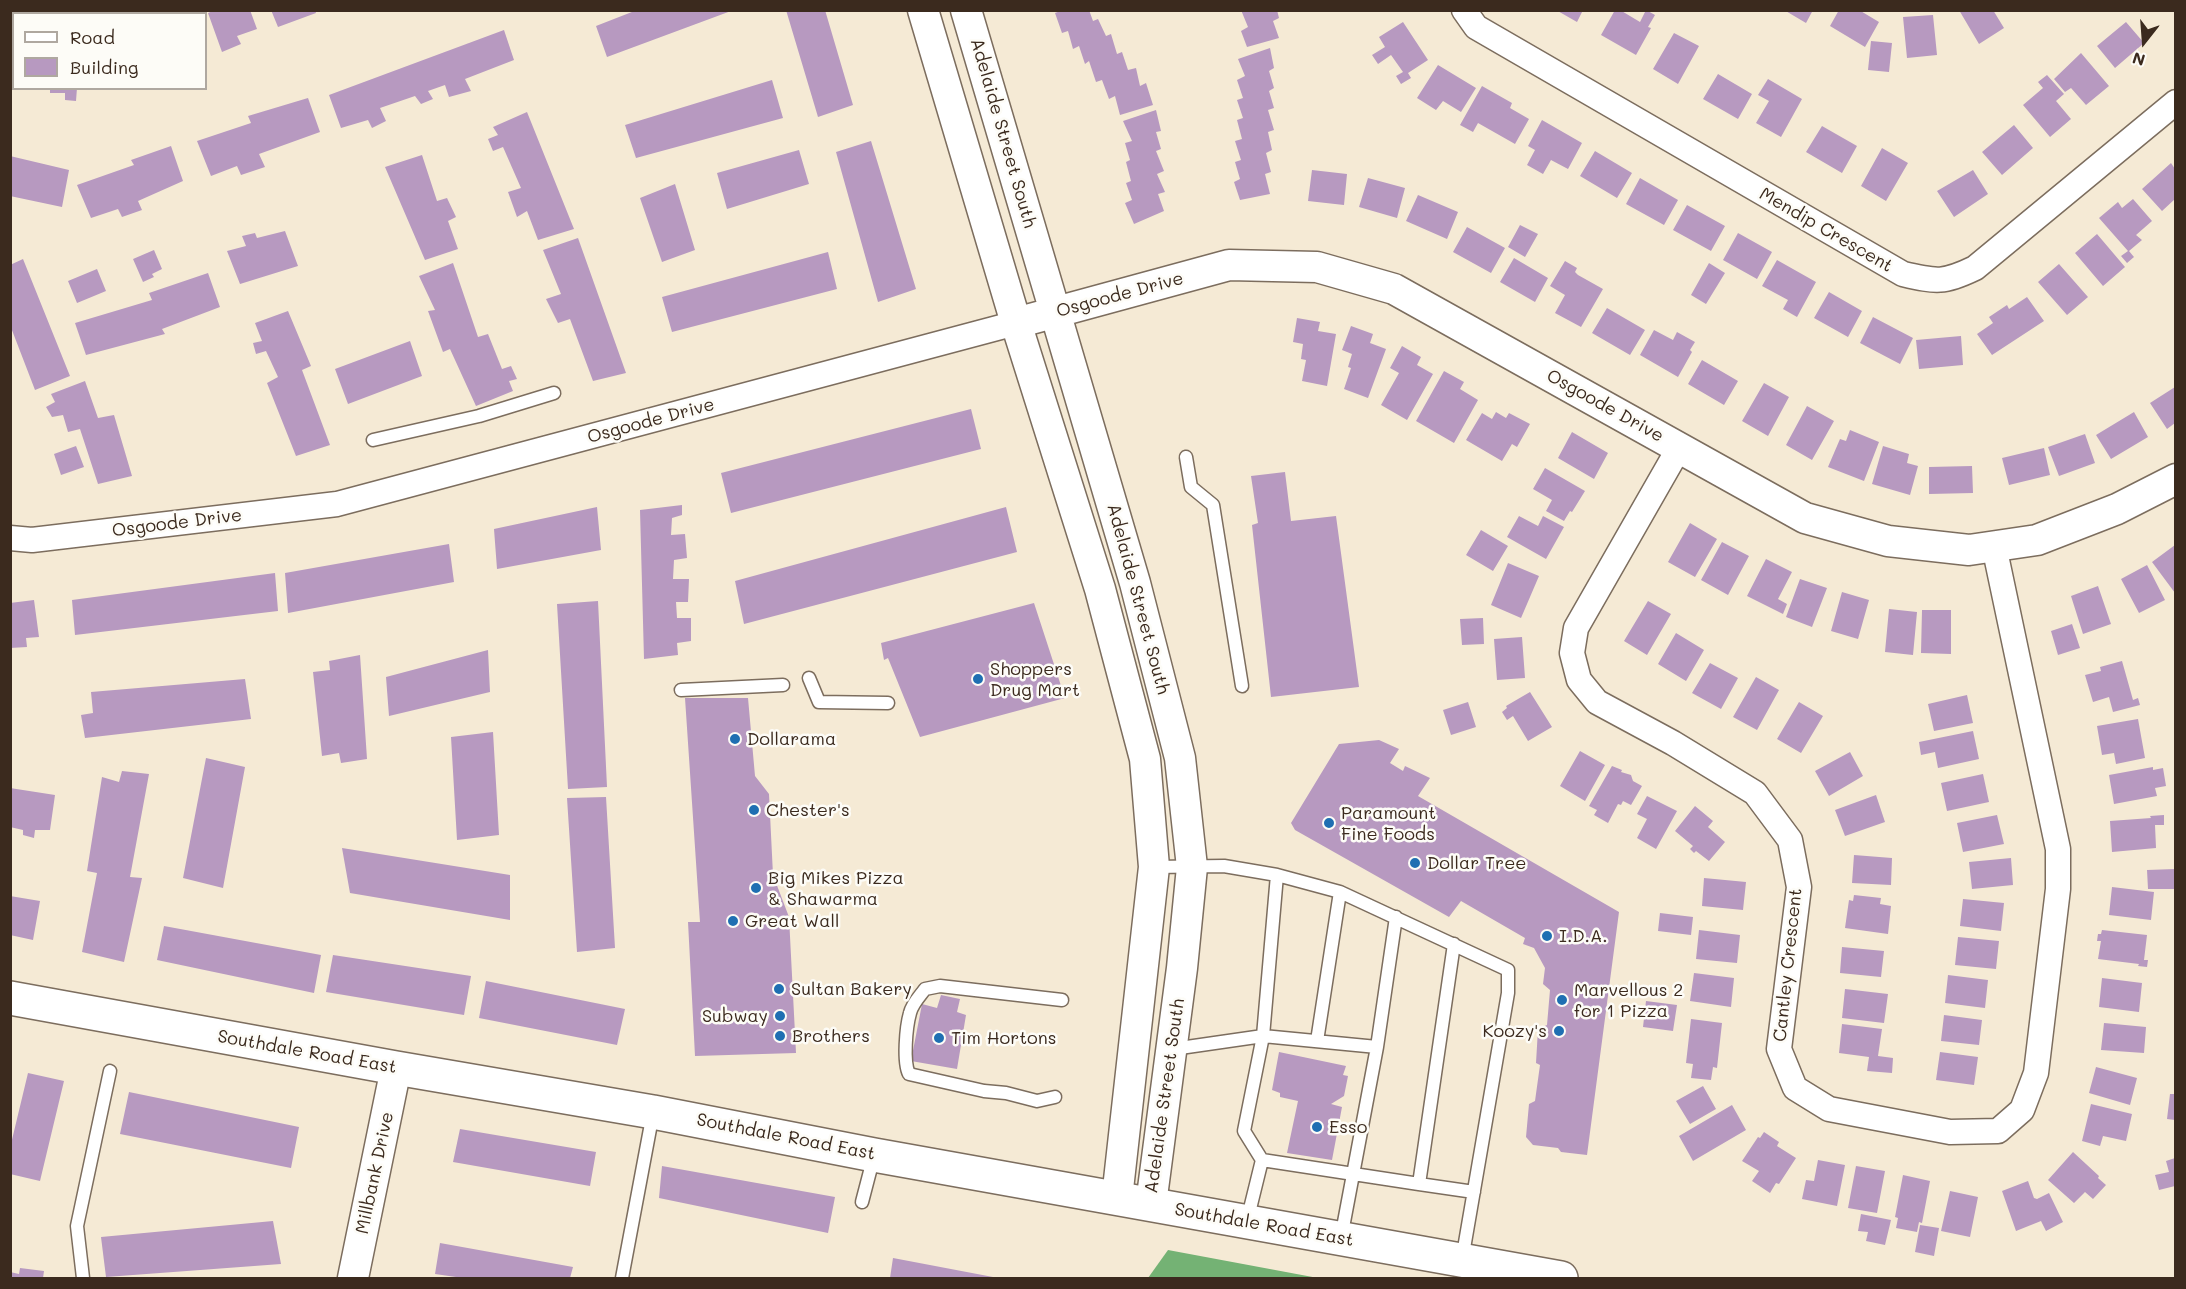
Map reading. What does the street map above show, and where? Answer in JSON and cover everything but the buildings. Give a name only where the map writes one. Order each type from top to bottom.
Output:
[{"type":"main road","name":"Southdale Road East","points":[[10,998],[653,1112],[874,1155],[1561,1278]]},
{"type":"street","name":"Adelaide Street South","points":[[923,10],[1016,323],[1100,589],[1145,759],[1154,867],[1117,1198]]},
{"type":"street","name":"Adelaide Street South","points":[[966,10],[1135,583],[1180,758],[1192,867],[1151,1204]]},
{"type":"street","name":"Mendip Crescent","points":[[1464,10],[1476,27],[1486,33],[1903,274],[1928,280],[1951,279],[1975,268],[2175,102]]},
{"type":"street","name":"Osgoode Drive","points":[[10,538],[32,540],[337,504],[1229,265],[1317,267],[1394,289],[1805,518],[1888,541],[1969,550],[2037,540],[2117,509],[2175,479]]},
{"type":"street","name":"Cantley Crescent","points":[[1679,448],[1576,628],[1572,653],[1579,680],[1597,702],[1673,743],[1755,793],[1790,840],[1799,887],[1779,1049],[1795,1088],[1829,1109],[1950,1132],[1998,1131],[2022,1110],[2037,1073],[2058,889],[2058,849],[1994,546]]},
{"type":"street","name":"Millbank Drive","points":[[353,1278],[396,1068]]},
{"type":"lane","points":[[373,440],[479,416],[554,393]]},
{"type":"lane","points":[[1186,457],[1191,487],[1213,505],[1242,686]]},
{"type":"lane","points":[[809,678],[819,702],[888,703]]},
{"type":"lane","points":[[681,690],[783,685]]},
{"type":"lane","points":[[1154,867],[1224,866],[1277,875],[1340,892],[1396,916],[1508,970],[1508,993],[1462,1260]]},
{"type":"lane","points":[[1247,1222],[1262,1160],[1244,1131],[1263,1036],[1277,875]]},
{"type":"lane","points":[[1317,1041],[1340,892]]},
{"type":"lane","points":[[1341,1239],[1377,1047],[1396,916]]},
{"type":"lane","points":[[1419,1184],[1454,944]]},
{"type":"lane","points":[[1055,1098],[1037,1101],[909,1074],[906,1068],[905,1053],[910,1011],[926,989],[940,986],[1062,1000]]},
{"type":"lane","points":[[1171,1050],[1263,1036],[1377,1047]]},
{"type":"lane","points":[[83,1278],[77,1226],[110,1071]]},
{"type":"lane","points":[[622,1278],[653,1112]]},
{"type":"lane","points":[[862,1202],[874,1155]]},
{"type":"lane","points":[[1262,1160],[1474,1192]]},
{"type":"green space","points":[[1168,1250],[1318,1278],[1148,1278]]},
{"type":"place","name":"Shoppers Drug Mart","points":[[978,679]]},
{"type":"place","name":"Dollarama","points":[[735,739]]},
{"type":"place","name":"Chester's","points":[[754,810]]},
{"type":"place","name":"Paramount Fine Foods","points":[[1329,823]]},
{"type":"place","name":"Dollar Tree","points":[[1415,863]]},
{"type":"place","name":"Big Mikes Pizza & Shawarma","points":[[756,888]]},
{"type":"place","name":"Great Wall","points":[[733,921]]},
{"type":"place","name":"I.D.A.","points":[[1547,936]]},
{"type":"place","name":"Sultan Bakery","points":[[779,989]]},
{"type":"place","name":"Marvellous 2 for 1 Pizza","points":[[1562,1000]]},
{"type":"place","name":"Subway","points":[[780,1016]]},
{"type":"place","name":"Koozy's","points":[[1559,1031]]},
{"type":"place","name":"Brothers","points":[[780,1036]]},
{"type":"place","name":"Tim Hortons","points":[[939,1038]]},
{"type":"place","name":"Esso","points":[[1317,1127]]}]
